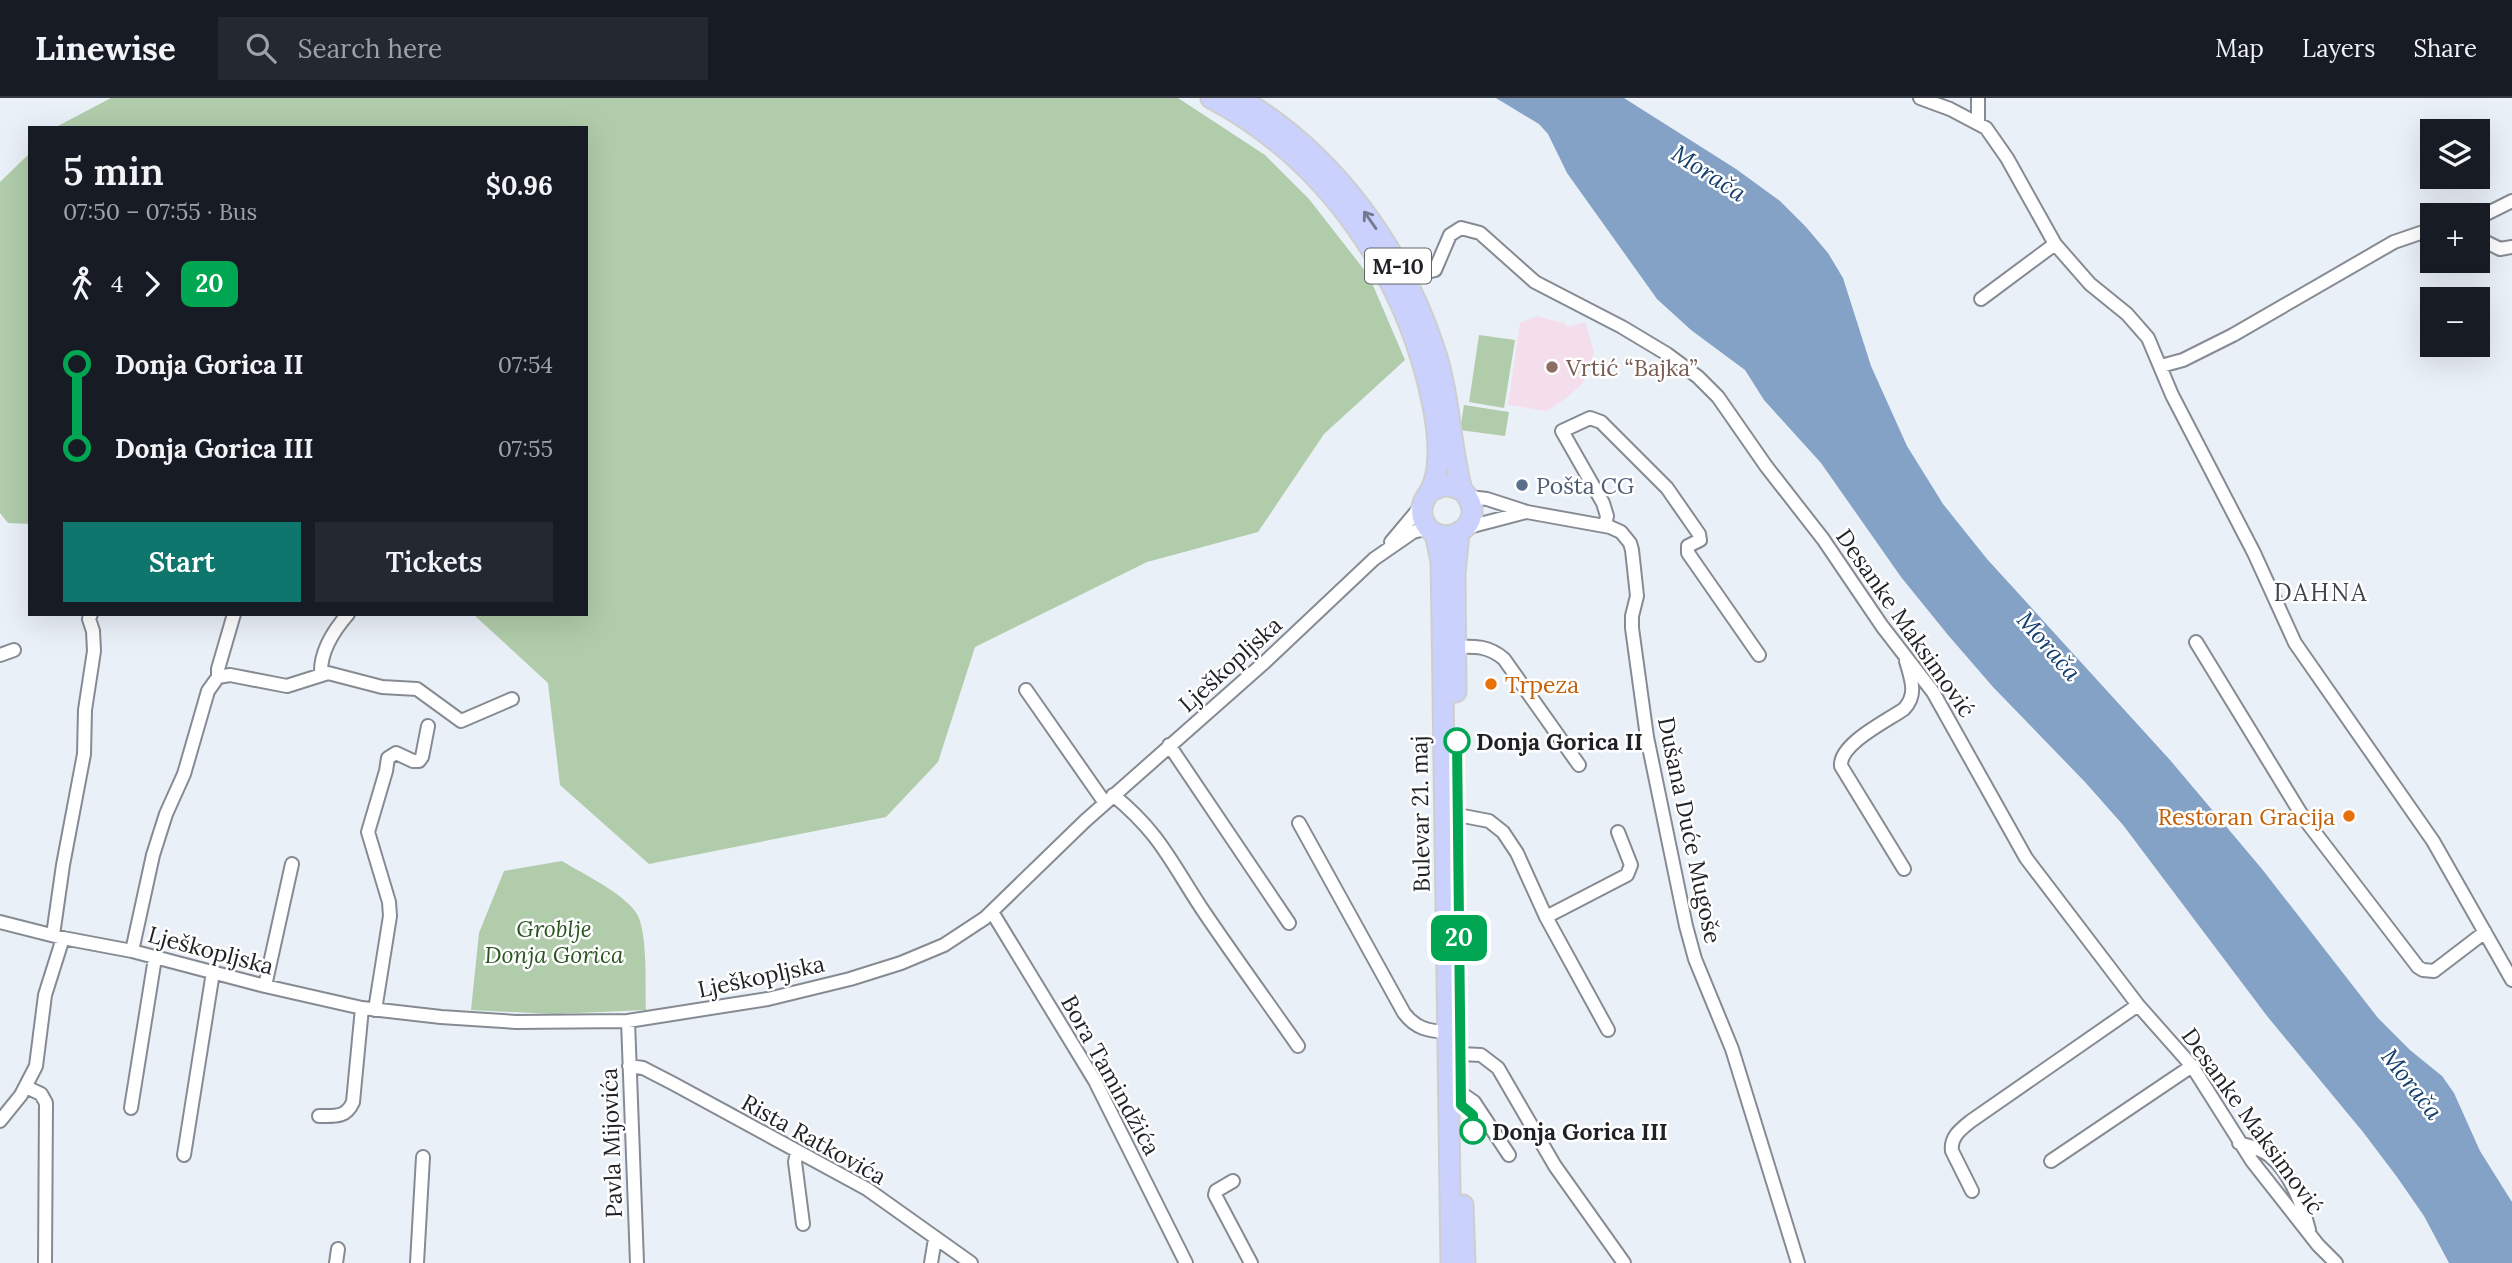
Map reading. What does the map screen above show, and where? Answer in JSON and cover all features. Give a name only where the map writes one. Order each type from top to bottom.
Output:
[{"type":"main road","name":"Bulevar 21. maj","points":[[1211,98],[1261,129],[1294,156],[1344,211],[1381,264],[1410,326],[1433,405],[1438,449],[1426,498],[1424,521],[1431,530],[1440,562],[1451,1263]]},
{"type":"main road","name":"Bulevar 21. maj","points":[[1239,98],[1283,128],[1335,176],[1374,225],[1404,278],[1436,354],[1455,462],[1472,513],[1462,531],[1455,574],[1465,1263]]},
{"type":"main road","points":[[1426,498],[1446,485],[1466,493]]},
{"type":"main road","points":[[1431,530],[1443,536],[1462,531]]},
{"type":"street","points":[[1920,98],[1978,122],[1986,128],[2007,158],[2055,244],[2090,284],[2133,319],[2148,338],[2172,395],[2254,553],[2295,643],[2433,841],[2512,980]]},
{"type":"street","points":[[1978,98],[1978,122]]},
{"type":"street","points":[[2490,213],[2512,201]]},
{"type":"street","name":"Desanke Maksimović","points":[[1404,278],[1435,270],[1450,235],[1461,228],[1471,229],[1492,243],[1535,282],[1634,334],[1686,367],[1709,386],[1823,539],[1882,626],[1933,692],[2026,858],[2138,1005],[2192,1066],[2239,1143],[2310,1235],[2336,1263]]},
{"type":"street","points":[[2161,366],[2183,360],[2222,340],[2394,242],[2420,233]]},
{"type":"street","points":[[1981,299],[2055,244]]},
{"type":"street","points":[[2490,244],[2500,249],[2512,247]]},
{"type":"street","points":[[1605,525],[1603,503],[1562,431],[1590,418],[1601,422],[1658,478],[1693,524],[1700,540],[1688,546],[1688,553],[1759,655]]},
{"type":"street","name":"Dušana Duće Mugoše","points":[[1466,493],[1527,512],[1605,525],[1621,532],[1630,543],[1637,592],[1632,628],[1647,737],[1686,926],[1695,959],[1732,1049],[1798,1263]]},
{"type":"street","name":"Lješkopljska","points":[[0,922],[369,1009],[516,1022],[628,1021],[768,999],[871,973],[944,944],[992,912],[1109,799],[1266,661],[1384,550],[1426,498]]},
{"type":"street","name":"Dušana Duće Mugoše","points":[[1462,531],[1527,512]]},
{"type":"street","name":"Lješkopljska","points":[[1384,550],[1413,533],[1431,530]]},
{"type":"street","points":[[0,1121],[26,1087],[38,1059],[45,995],[58,937],[63,866],[84,754],[85,710],[94,651],[90,616]]},
{"type":"street","points":[[132,951],[153,855],[166,814],[184,774],[208,691],[218,677],[233,616]]},
{"type":"street","points":[[321,674],[324,653],[347,616]]},
{"type":"street","points":[[2196,642],[2303,817],[2418,967],[2423,971],[2434,971],[2485,932]]},
{"type":"street","points":[[1456,647],[1480,646],[1504,659],[1579,765]]},
{"type":"street","points":[[0,655],[14,650]]},
{"type":"street","points":[[1905,656],[1913,695],[1910,702],[1848,747],[1840,759],[1841,766],[1905,869]]},
{"type":"street","points":[[218,677],[230,675],[287,686],[321,674],[337,674],[382,687],[417,689],[461,721],[512,699]]},
{"type":"street","points":[[1026,690],[1109,799],[1137,814],[1164,847],[1202,908],[1298,1046]]},
{"type":"street","points":[[319,1116],[342,1115],[349,1111],[353,1102],[369,1009],[390,916],[370,843],[370,820],[388,758],[396,753],[419,761],[428,726]]},
{"type":"street","points":[[1169,745],[1289,923]]},
{"type":"street","points":[[1458,815],[1489,821],[1503,832],[1517,853],[1546,917],[1608,1030]]},
{"type":"street","points":[[1299,824],[1404,1013],[1423,1029],[1447,1032]]},
{"type":"street","points":[[1546,917],[1628,875],[1631,865],[1618,832]]},
{"type":"street","points":[[265,986],[292,864]]},
{"type":"street","name":"Bora Tamindžića","points":[[992,912],[1095,1081],[1185,1263]]},
{"type":"street","points":[[131,1108],[155,958]]},
{"type":"street","points":[[184,1155],[213,972]]},
{"type":"street","points":[[1972,1191],[1952,1151],[1951,1145],[1956,1134],[2138,1005]]},
{"type":"street","name":"Pavla Mijovića","points":[[628,1021],[637,1263]]},
{"type":"street","points":[[1460,1054],[1480,1055],[1498,1068],[1555,1166],[1624,1263]]},
{"type":"street","name":"Rista Ratkovića","points":[[629,1066],[639,1067],[674,1084],[867,1189],[971,1263]]},
{"type":"street","points":[[2051,1161],[2192,1066]]},
{"type":"street","points":[[26,1087],[41,1094],[46,1103],[45,1263]]},
{"type":"street","points":[[1461,1093],[1474,1102],[1509,1155]]},
{"type":"street","points":[[2239,1143],[2269,1154],[2282,1167],[2305,1216],[2310,1235]]},
{"type":"street","points":[[797,1152],[795,1162],[803,1224]]},
{"type":"street","points":[[417,1263],[424,1157]]},
{"type":"street","points":[[1233,1181],[1216,1191],[1215,1195],[1251,1263]]},
{"type":"street","points":[[931,1263],[935,1239]]},
{"type":"street","points":[[336,1263],[338,1249]]},
{"type":"shaded area","name":"Vrtić “Bajka”","points":[[1537,316],[1566,324],[1566,327],[1585,322],[1594,352],[1583,383],[1546,411],[1508,405],[1520,323]]},
{"type":"green space","points":[[111,98],[1178,98],[1265,155],[1309,199],[1369,276],[1405,360],[1324,434],[1258,532],[1147,562],[975,647],[938,762],[886,817],[649,864],[560,785],[548,683],[475,616],[588,616],[588,126],[58,126]]},
{"type":"green space","points":[[28,155],[28,524],[8,523],[0,513],[0,182]]},
{"type":"green space","points":[[1479,335],[1515,340],[1504,408],[1469,402]]},
{"type":"green space","points":[[1464,405],[1509,412],[1505,436],[1460,430]]},
{"type":"green space","name":"Groblje Donja Gorica","points":[[562,861],[613,891],[637,914],[643,934],[646,1010],[554,1014],[471,1010],[479,933],[504,871]]},
{"type":"water","name":"Morača","points":[[1496,98],[1624,98],[1736,169],[1780,201],[1806,227],[1828,253],[1843,278],[1871,366],[1907,446],[1943,504],[1987,559],[2170,760],[2262,869],[2378,1018],[2410,1050],[2442,1076],[2454,1093],[2480,1151],[2512,1202],[2512,1263],[2449,1263],[2424,1216],[2397,1177],[2267,1016],[2123,825],[1993,687],[1948,635],[1901,577],[1821,463],[1764,400],[1745,370],[1691,330],[1657,299],[1567,173],[1548,134],[1539,124]]},
{"type":"bus line","name":"20","points":[[1457,741],[1461,1105],[1473,1115],[1473,1131]]},
{"type":"place","name":"Vrtić “Bajka”","points":[[1552,367]]},
{"type":"place","name":"Pošta CG","points":[[1522,485]]},
{"type":"place","name":"Trpeza","points":[[1491,684]]},
{"type":"place","name":"Donja Gorica II","points":[[1457,741]]},
{"type":"place","name":"Restoran Gracija","points":[[2349,816]]},
{"type":"place","name":"Donja Gorica III","points":[[1473,1131]]},
{"type":"district","name":"DAHNA","points":[[2321,592]]}]
